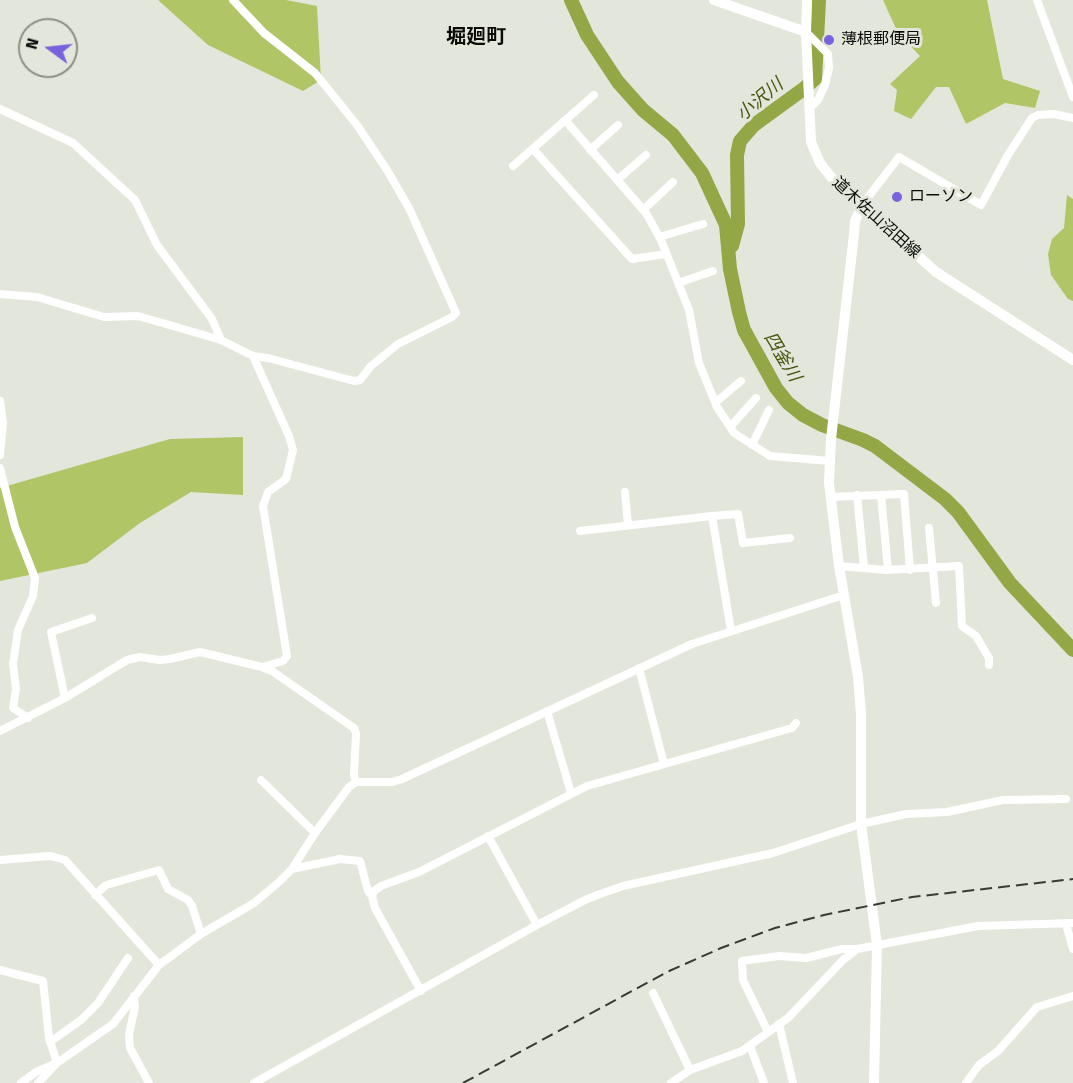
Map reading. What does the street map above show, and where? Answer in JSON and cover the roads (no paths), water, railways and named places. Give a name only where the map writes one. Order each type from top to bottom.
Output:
[{"type":"street","points":[[0,294],[37,297],[104,317],[138,316],[221,340],[253,356],[354,381],[360,380],[371,366],[398,344],[456,313],[409,208],[357,125],[315,72],[264,33],[233,0]]},
{"type":"street","points":[[714,0],[807,34],[828,54],[829,68],[825,85],[818,100],[810,108]]},
{"type":"street","name":"道木佐山沼田線","points":[[807,0],[811,142],[820,163],[831,177],[936,272],[1073,360]]},
{"type":"street","points":[[1037,0],[1073,97]]},
{"type":"street","points":[[513,166],[594,95]]},
{"type":"street","points":[[0,109],[73,143],[135,200],[157,245],[213,319],[221,340]]},
{"type":"street","points":[[874,1083],[877,945],[861,824],[858,677],[839,566],[829,483],[831,439],[855,220],[862,205],[899,157],[981,205],[1008,155],[1032,118],[1038,115],[1054,114],[1073,118]]},
{"type":"street","points":[[565,120],[643,210],[659,237],[689,310],[699,363],[716,402],[734,433],[770,456],[830,461]]},
{"type":"street","points":[[590,150],[618,125]]},
{"type":"street","points":[[533,149],[632,259],[666,254]]},
{"type":"street","points":[[617,180],[646,155]]},
{"type":"street","points":[[643,210],[673,182]]},
{"type":"street","points":[[659,237],[703,224]]},
{"type":"street","points":[[678,283],[713,272]]},
{"type":"street","points":[[253,356],[289,436],[293,450],[286,480],[268,492],[263,506],[287,656],[283,661],[262,667]]},
{"type":"street","points":[[716,402],[741,381]]},
{"type":"street","points":[[730,427],[756,398]]},
{"type":"street","points":[[0,401],[3,423],[0,455]]},
{"type":"street","points":[[752,444],[769,410]]},
{"type":"street","points":[[0,468],[15,527],[35,578],[33,596],[18,630],[13,664],[16,689],[13,708],[28,718]]},
{"type":"street","points":[[625,492],[628,525]]},
{"type":"street","points":[[831,497],[904,494],[910,570]]},
{"type":"street","points":[[857,495],[864,567]]},
{"type":"street","points":[[881,495],[888,570]]},
{"type":"street","points":[[580,531],[738,514],[743,543],[790,538]]},
{"type":"street","points":[[712,516],[731,631]]},
{"type":"street","points":[[929,528],[936,603]]},
{"type":"street","points":[[839,566],[888,570],[959,566],[962,626],[976,636],[989,658],[989,665]]},
{"type":"street","points":[[21,1083],[113,1024],[159,965],[201,934],[254,903],[292,869],[315,833],[349,787],[356,782],[392,782],[402,779],[692,644],[844,595]]},
{"type":"street","points":[[65,698],[51,632],[92,618]]},
{"type":"street","points":[[0,731],[65,698],[134,657],[159,660],[186,657],[200,652],[262,667],[284,678],[334,716],[354,728],[357,734],[354,775],[356,782]]},
{"type":"street","points":[[639,668],[664,764]]},
{"type":"street","points":[[547,711],[571,793]]},
{"type":"street","points":[[372,896],[374,891],[381,886],[419,872],[571,793],[600,781],[792,728],[796,723]]},
{"type":"street","points":[[261,780],[315,833]]},
{"type":"street","points":[[254,1083],[421,992],[537,925],[585,900],[623,886],[773,853],[861,824],[906,814],[947,812],[1004,800],[1066,799]]},
{"type":"street","points":[[488,836],[537,925]]},
{"type":"street","points":[[0,860],[50,856],[65,860],[159,965]]},
{"type":"street","points":[[292,869],[340,859],[360,861],[375,908],[421,992]]},
{"type":"street","points":[[95,895],[106,885],[147,871],[159,870],[168,889],[188,900],[192,906],[201,934]]},
{"type":"street","points":[[768,1032],[743,980],[742,961],[779,956],[807,958],[842,949],[857,949],[978,926],[1070,924],[1073,950]]},
{"type":"street","points":[[671,1083],[690,1070],[724,1059],[750,1046],[801,1005],[843,960],[857,949]]},
{"type":"street","points":[[50,1042],[81,1020],[98,1003],[128,958]]},
{"type":"street","points":[[0,970],[42,981],[50,1042],[57,1062]]},
{"type":"street","points":[[653,993],[690,1070]]},
{"type":"street","points":[[134,996],[135,1007],[129,1034],[130,1048],[149,1083]]},
{"type":"street","points":[[966,1083],[979,1065],[998,1051],[1036,1007],[1073,996]]},
{"type":"street","points":[[779,1024],[793,1083]]},
{"type":"street","points":[[750,1046],[764,1083]]},
{"type":"street","points":[[38,1083],[57,1062]]},
{"type":"waterway","name":"四釜川","points":[[571,0],[587,35],[618,82],[643,110],[673,135],[702,173],[726,225],[730,269],[744,330],[776,388],[788,403],[803,415],[875,446],[945,499],[958,512],[1010,583],[1073,650]]},
{"type":"waterway","name":"小沢川","points":[[732,246],[738,224],[737,155],[740,141],[754,125],[815,79],[819,0]]},
{"type":"railway","points":[[463,1083],[667,972],[721,948],[775,928],[824,915],[912,897],[1073,879]]},
{"type":"place","name":"薄根郵便局","points":[[829,40]]},
{"type":"place","name":"ローソン","points":[[897,197]]},
{"type":"district","name":"堀廻町","points":[[476,37]]}]
